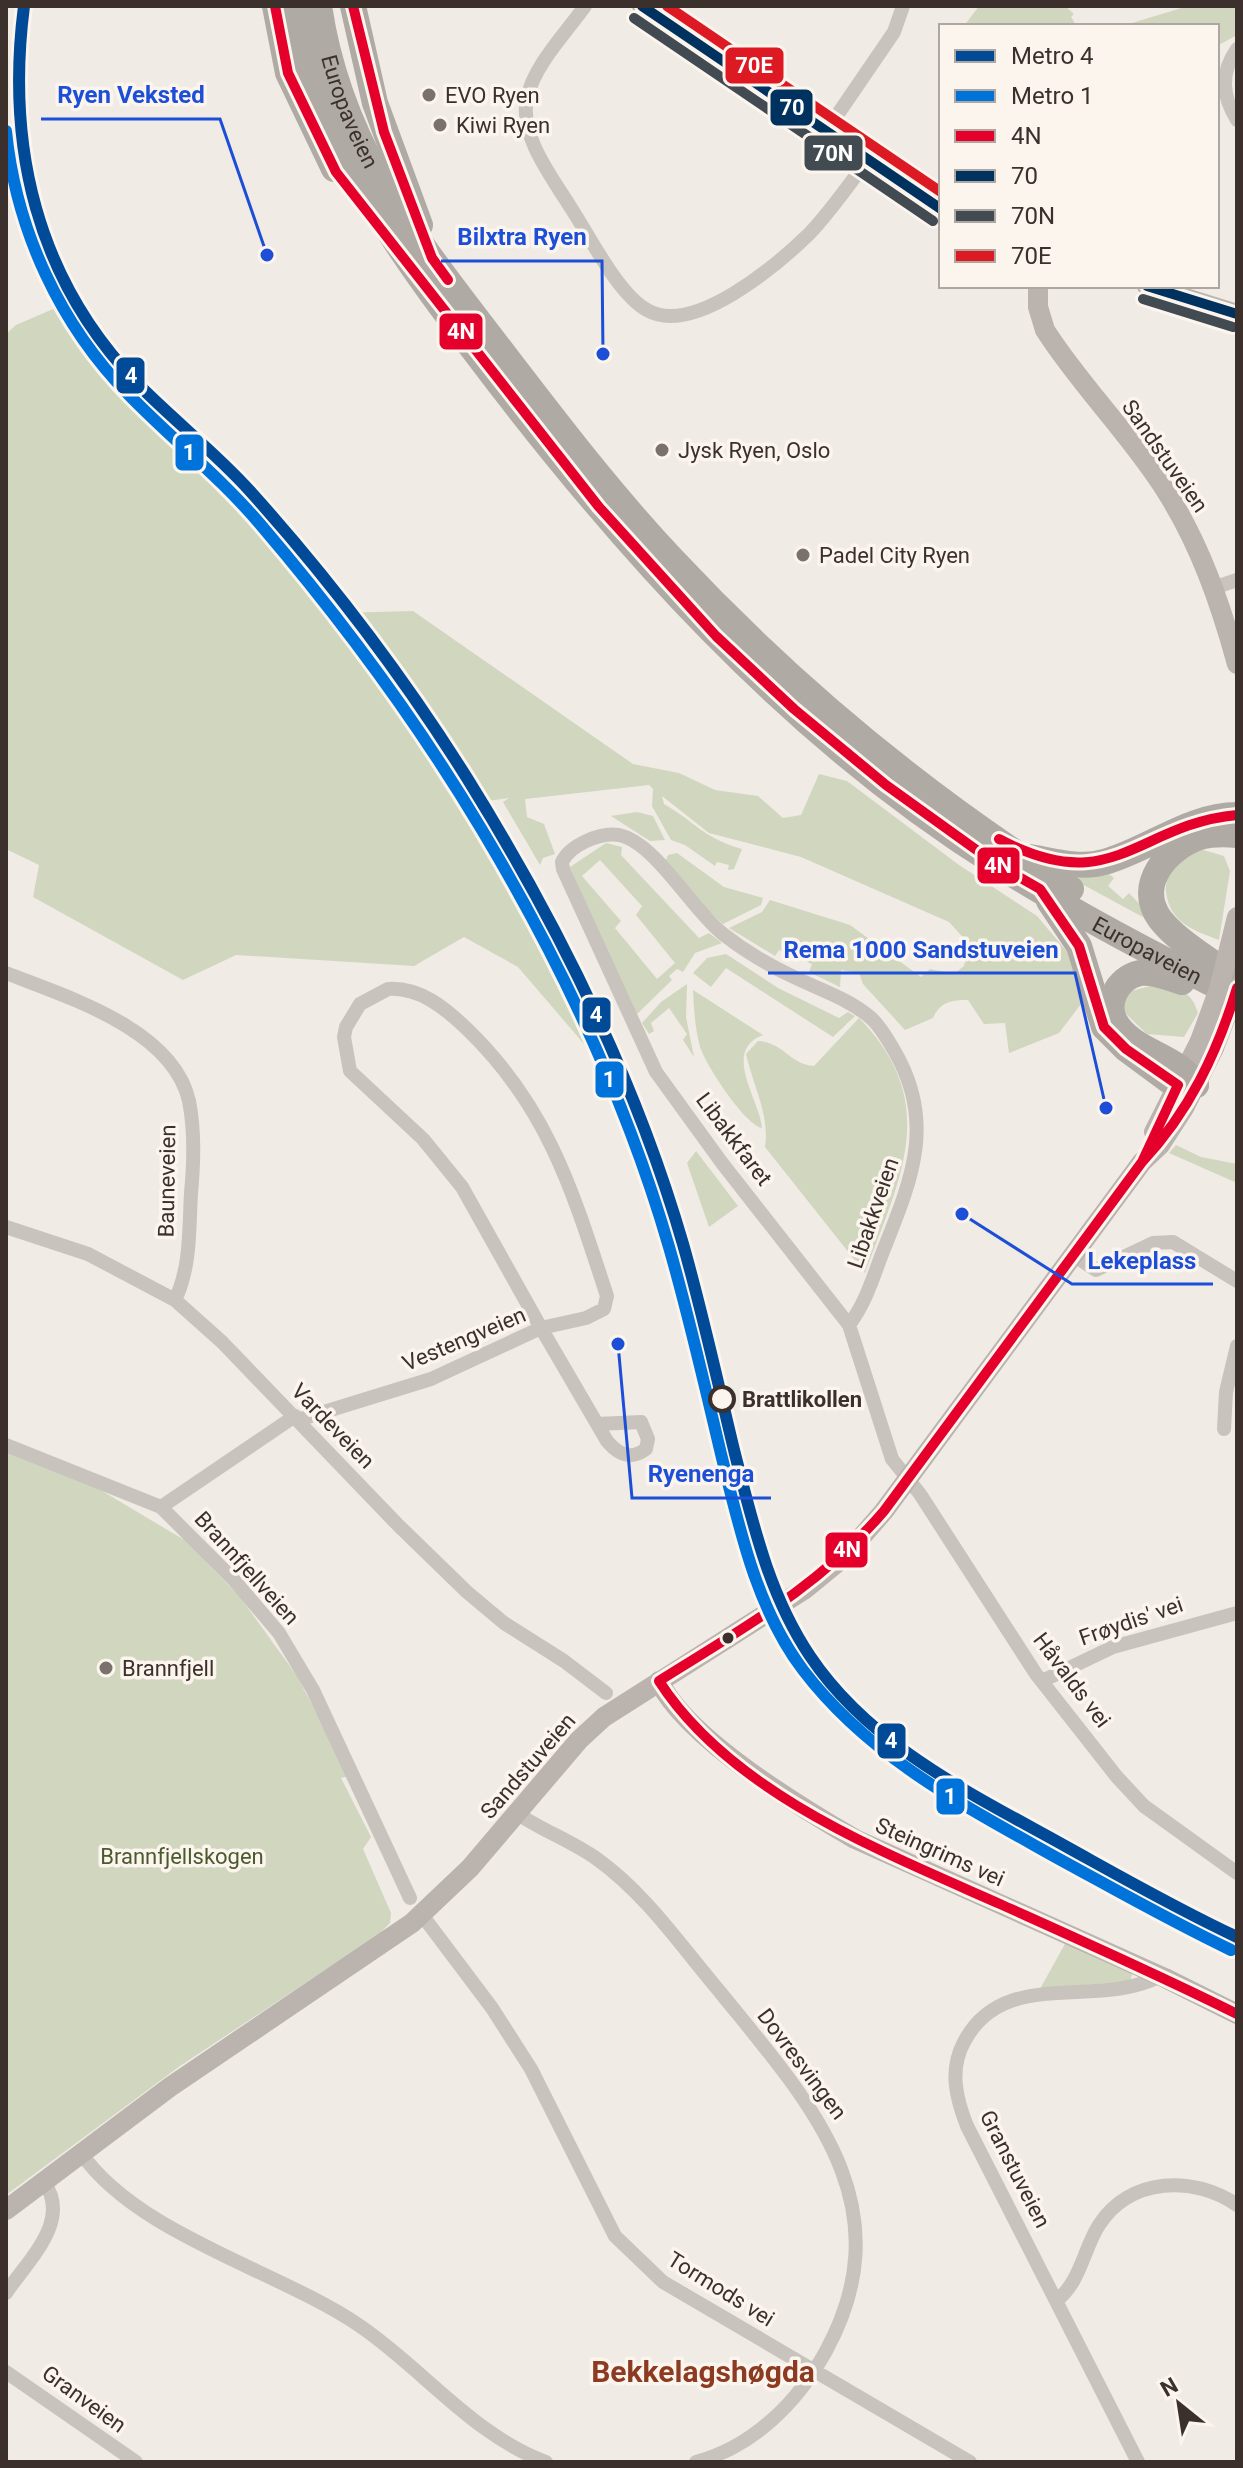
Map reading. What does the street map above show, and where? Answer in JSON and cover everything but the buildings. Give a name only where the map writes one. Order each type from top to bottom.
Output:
[{"type":"highway","points":[[275,6],[282,57],[313,132],[347,190],[406,259]]},
{"type":"highway","name":"Europaveien","points":[[298,6],[306,48],[331,126],[406,259],[493,376],[599,507],[716,636],[794,709],[886,785],[996,864],[1166,961],[1235,987]]},
{"type":"highway","name":"Europaveien","points":[[319,6],[335,78],[361,145],[383,189],[432,258],[615,494],[733,622],[807,692],[898,767],[1096,904],[1235,987]]},
{"type":"highway","points":[[353,6],[384,132],[432,258]]},
{"type":"highway","points":[[1024,856],[1070,864],[1102,863],[1215,817],[1237,815]]},
{"type":"highway","points":[[1235,987],[1172,932],[1159,917],[1152,892],[1161,864],[1176,848],[1208,836],[1237,835]]},
{"type":"highway","points":[[1040,889],[1083,956],[1104,1027],[1126,1049],[1187,1081]]},
{"type":"highway","points":[[1063,921],[1160,975]]},
{"type":"highway","points":[[1187,1081],[1170,1058],[1155,1053],[1124,1033],[1112,1016],[1112,1001],[1123,981],[1143,973],[1235,987]]},
{"type":"street","points":[[585,6],[535,78],[525,114],[532,141],[571,207],[622,286],[645,309],[667,317],[684,315],[742,288],[810,233],[869,158]]},
{"type":"street","points":[[642,6],[939,208]]},
{"type":"street","points":[[827,130],[894,32],[903,6]]},
{"type":"street","points":[[1237,49],[1227,65],[1224,83],[1227,99],[1237,120]]},
{"type":"street","points":[[891,173],[898,172],[939,200]]},
{"type":"street","name":"Sandstuveien","points":[[1038,288],[1038,307],[1045,330],[1165,488],[1195,542],[1237,664]]},
{"type":"street","points":[[1153,288],[1237,314]]},
{"type":"street","points":[[1213,588],[1237,580]]},
{"type":"street","name":"Libakkfaret","points":[[606,835],[570,850],[562,862],[563,869],[638,1038],[656,1072],[722,1163],[849,1325],[892,1459],[907,1480]]},
{"type":"street","name":"Libakkveien","points":[[606,835],[629,839],[644,850],[701,915],[753,956],[856,1006],[880,1027],[901,1063],[912,1089],[917,1119],[910,1185],[867,1298],[849,1325]]},
{"type":"street","name":"Sandstuveien","points":[[1207,1045],[1237,916]]},
{"type":"street","name":"Bauneveien","points":[[6,973],[135,1030],[163,1054],[183,1085],[194,1140],[193,1174],[187,1264],[175,1300]]},
{"type":"street","name":"Sandstuveien","points":[[6,2210],[176,2083],[380,1948],[416,1907],[518,1814],[584,1735],[618,1706],[774,1609],[830,1569],[866,1533],[1142,1162],[1160,1145],[1187,1081],[1235,987]]},
{"type":"street","points":[[388,989],[411,991],[451,1014],[514,1080],[562,1163],[608,1302],[604,1309],[586,1318],[541,1328],[462,1187],[423,1139],[350,1071],[344,1037],[346,1027],[360,1004],[376,993],[388,989]]},
{"type":"street","name":"Vardeveien","points":[[6,1227],[88,1254],[175,1300],[297,1418],[414,1542],[486,1609],[606,1693]]},
{"type":"street","points":[[1073,1255],[1096,1270],[1153,1243],[1173,1242],[1237,1281]]},
{"type":"street","name":"Vestengveien","points":[[161,1507],[297,1418],[431,1379],[541,1328],[597,1424]]},
{"type":"street","points":[[1224,1429],[1226,1392],[1237,1346]]},
{"type":"street","name":"Brannfjellveien","points":[[6,1445],[161,1507],[249,1597],[297,1660],[416,1907]]},
{"type":"street","name":"Håvalds vei","points":[[907,1480],[1042,1681],[1137,1800],[1237,1873]]},
{"type":"street","name":"Frøydis' vei","points":[[1042,1681],[1113,1647],[1237,1613]]},
{"type":"street","name":"Steingrims vei","points":[[659,1681],[673,1704],[709,1736],[818,1818],[888,1856],[1160,1976],[1237,2014]]},
{"type":"street","name":"Dovresvingen","points":[[518,1814],[598,1860],[660,1918],[805,2097],[832,2142],[848,2184],[855,2223],[854,2278],[836,2333],[813,2371],[763,2428],[704,2461]]},
{"type":"street","name":"Tormods vei","points":[[416,1907],[492,2008],[531,2069],[602,2214],[631,2254],[663,2282],[961,2460]]},
{"type":"street","name":"Granstuveien","points":[[1138,2462],[967,2126],[955,2083],[958,2055],[976,2024],[989,2010],[1009,2000],[1131,1987],[1160,1976]]},
{"type":"street","points":[[81,2153],[96,2173],[156,2217],[251,2270],[327,2305],[404,2358],[490,2432],[546,2462]]},
{"type":"street","points":[[6,2293],[53,2223],[54,2200],[44,2182]]},
{"type":"street","points":[[1057,2300],[1070,2285],[1097,2227],[1116,2206],[1133,2195],[1163,2185],[1186,2185],[1207,2188],[1237,2205]]},
{"type":"street","name":"Granveien","points":[[6,2372],[136,2462]]},
{"type":"green space","points":[[979,6],[1065,6],[1074,14],[1071,17],[1075,24],[966,24]]},
{"type":"green space","points":[[1188,6],[1237,6],[1237,35],[1219,45],[1219,24],[1132,23]]},
{"type":"green space","points":[[60,306],[90,349],[236,486],[340,613],[413,611],[633,764],[679,773],[715,790],[758,796],[783,818],[801,815],[819,774],[847,781],[959,865],[1037,916],[1074,960],[1084,1000],[1059,1033],[1009,1053],[1005,1023],[984,1024],[968,1000],[947,1003],[939,1008],[933,1018],[905,1030],[863,984],[859,973],[841,970],[840,987],[809,972],[812,964],[779,950],[775,956],[729,928],[762,912],[770,900],[850,925],[921,977],[930,969],[954,974],[964,966],[969,944],[949,922],[801,857],[709,833],[662,796],[664,804],[708,834],[742,849],[734,869],[728,870],[729,865],[717,862],[715,866],[685,845],[671,840],[652,806],[653,789],[649,785],[525,799],[527,817],[544,824],[555,854],[543,858],[540,865],[503,802],[509,798],[466,804],[587,1001],[630,1096],[615,1105],[590,1051],[518,967],[464,937],[414,966],[236,955],[183,980],[33,897],[39,865],[6,849],[6,334],[16,325]]},
{"type":"green space","points":[[637,812],[653,816],[665,840],[650,841],[611,816]]},
{"type":"green space","points":[[606,843],[622,847],[621,855],[699,938],[709,933],[722,943],[695,953],[683,972],[677,969],[669,976],[672,980],[635,1016],[570,867]],"holes":[[[600,860],[642,906],[636,915],[675,963],[657,979],[615,928],[621,921],[582,876]]]},
{"type":"green space","points":[[1200,849],[1224,856],[1230,871],[1219,940],[1184,924],[1168,903],[1166,886],[1171,870]]},
{"type":"green space","points":[[677,853],[724,887],[763,898],[761,905],[723,924],[701,904],[666,860],[668,855]]},
{"type":"green space","points":[[1058,871],[1105,871],[1114,878],[1108,886],[1123,899],[1129,893],[1148,913],[1150,921]]},
{"type":"green space","points":[[726,954],[778,988],[839,1018],[848,1012],[855,1016],[833,1037],[726,968],[711,987],[693,973],[707,958]]},
{"type":"green space","points":[[1162,983],[1185,993],[1196,1006],[1198,1013],[1184,1037],[1147,1034],[1122,1010],[1121,1001],[1131,991]]},
{"type":"green space","points":[[687,984],[686,1017],[694,1057],[683,1040],[687,1034],[669,1008],[651,1023],[654,1031],[649,1034],[642,1023],[661,1002]]},
{"type":"green space","points":[[693,990],[763,1035],[751,1042],[745,1052],[744,1064],[762,1128],[736,1105],[700,1047]]},
{"type":"green space","points":[[859,1018],[885,1049],[900,1080],[907,1111],[906,1142],[900,1173],[865,1273],[765,1147],[763,1112],[746,1054],[758,1041],[775,1045],[798,1062],[814,1066]]},
{"type":"green space","points":[[1176,1145],[1201,1157],[1237,1164],[1237,1183],[1169,1153]]},
{"type":"green space","points":[[696,1151],[738,1206],[709,1227],[687,1163]]},
{"type":"green space","name":"Brannfjellskogen","points":[[6,1443],[67,1470],[186,1541],[240,1597],[297,1676],[349,1776],[341,1778],[371,1837],[363,1849],[391,1913],[390,1923],[378,1935],[180,2066],[6,2195]]},
{"type":"green space","points":[[1066,1942],[1133,1972],[1130,1981],[1040,1989]]},
{"type":"metro line","name":"4","points":[[24,6],[20,109],[25,159],[36,208],[52,254],[74,299],[102,342],[137,383],[237,477],[280,525],[391,666],[443,740],[500,833],[563,946],[591,1004],[618,1062],[664,1182],[704,1323],[756,1533],[773,1584],[810,1656],[863,1717],[926,1766],[1130,1882],[1237,1937]]},
{"type":"metro line","name":"1","points":[[6,131],[11,168],[31,240],[82,339],[130,396],[245,507],[349,634],[457,789],[511,880],[565,981],[612,1085],[652,1192],[683,1299],[752,1568],[773,1621],[803,1670],[858,1729],[921,1778],[1059,1859],[1231,1950]]},
{"type":"transit line","name":"4N","points":[[275,6],[288,73],[336,172],[599,507],[716,636],[794,709],[886,785],[996,864],[1040,889],[1079,946],[1104,1027],[1126,1049],[1178,1085],[1142,1162]]},
{"type":"transit line","name":"4N","points":[[353,6],[384,132],[432,258],[448,280]]},
{"type":"transit line","name":"70","points":[[642,6],[939,208]]},
{"type":"transit line","name":"70E","points":[[667,6],[939,191]]},
{"type":"transit line","name":"70N","points":[[634,18],[933,221]]},
{"type":"transit line","name":"70","points":[[1153,288],[1237,314]]},
{"type":"transit line","name":"70N","points":[[1143,299],[1233,327]]},
{"type":"transit line","name":"4N","points":[[999,839],[1038,856],[1070,862],[1098,861],[1203,821],[1237,815]]},
{"type":"transit line","name":"4N","points":[[659,1681],[806,1585],[833,1563],[884,1511],[1174,1123],[1211,1058],[1237,988]]},
{"type":"transit line","name":"4N","points":[[659,1681],[690,1721],[726,1756],[813,1815],[907,1863],[1237,2014]]},
{"type":"place","name":"EVO Ryen","points":[[429,95]]},
{"type":"place","name":"Kiwi Ryen","points":[[440,125]]},
{"type":"place","name":"Ryen Veksted","points":[[267,255]]},
{"type":"place","name":"Bilxtra Ryen","points":[[603,354]]},
{"type":"place","name":"Jysk Ryen, Oslo","points":[[662,450]]},
{"type":"place","name":"Padel City Ryen","points":[[803,555]]},
{"type":"place","name":"Rema 1000 Sandstuveien","points":[[1106,1108]]},
{"type":"place","name":"Lekeplass","points":[[962,1214]]},
{"type":"place","name":"Ryenenga","points":[[618,1344]]},
{"type":"place","name":"Brattlikollen","points":[[722,1399]]},
{"type":"place","name":"Brannfjell","points":[[106,1668]]},
{"type":"district","name":"Bekkelagshøgda","points":[[703,2371]]}]
